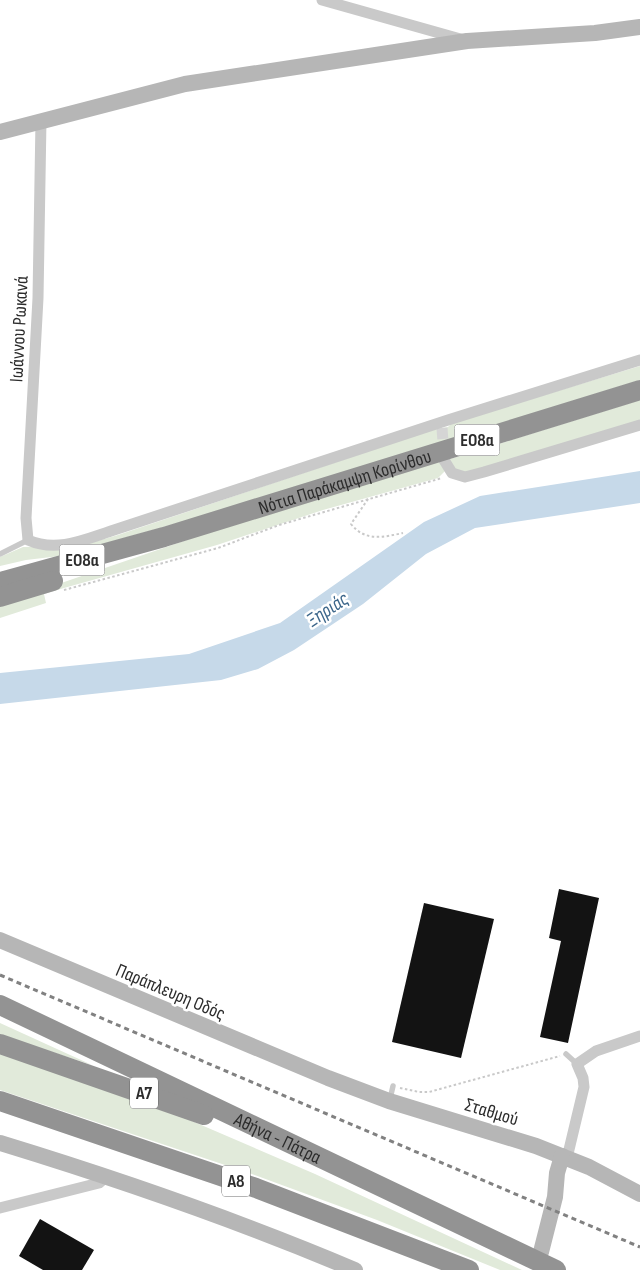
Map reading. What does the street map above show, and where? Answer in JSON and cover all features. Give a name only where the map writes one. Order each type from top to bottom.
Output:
[{"type":"highway","name":"Νότια Παράκαμψη Κορίνθου","points":[[0,582],[164,537],[640,390]]},
{"type":"highway","name":"Νότια Παράκαμψη Κορίνθου","points":[[6,595],[104,566],[164,537]]},
{"type":"highway","name":"Αθήνα - Πάτρα","points":[[0,1006],[556,1270]]},
{"type":"highway","name":"Α7","points":[[0,1044],[210,1117],[334,1165]]},
{"type":"highway","name":"Α8","points":[[0,1101],[256,1188],[469,1270]]},
{"type":"street","points":[[322,0],[466,41]]},
{"type":"street","points":[[0,132],[185,84],[466,41],[595,33],[640,27]]},
{"type":"street","name":"Ιωάννου Ρωκανά","points":[[28,540],[26,518],[38,298],[41,120]]},
{"type":"street","points":[[28,540],[49,546],[62,545],[97,535],[640,360]]},
{"type":"street","points":[[444,460],[452,473],[465,477],[640,425]]},
{"type":"street","name":"Παράπλευρη Οδός","points":[[0,940],[328,1078]]},
{"type":"street","points":[[541,1252],[555,1197],[557,1173],[567,1158],[584,1087],[583,1078],[577,1064],[596,1051],[640,1036]]},
{"type":"street","name":"Σταθμού","points":[[328,1078],[391,1093],[567,1158],[640,1194]]},
{"type":"street","points":[[0,1143],[107,1176],[267,1233],[356,1270]]},
{"type":"street","points":[[0,1208],[99,1183],[107,1176]]},
{"type":"lane","points":[[0,554],[28,540]]},
{"type":"lane","points":[[566,1054],[577,1064]]},
{"type":"path","points":[[63,590],[218,548],[279,525],[440,479],[452,473]]},
{"type":"path","points":[[368,499],[352,520],[351,524],[354,528],[374,538],[403,533]]},
{"type":"path","points":[[391,1093],[429,1092],[566,1054]]},
{"type":"green space","points":[[640,366],[640,380],[206,515],[60,556],[26,560],[0,566],[0,557],[23,547],[80,546],[118,535],[435,429],[448,427],[452,423]]},
{"type":"green space","points":[[640,400],[640,422],[472,472],[459,473],[447,460]]},
{"type":"green space","points":[[441,460],[445,471],[438,478],[323,510],[217,545],[44,594],[46,603],[0,618],[0,604],[213,531]]},
{"type":"green space","points":[[0,1023],[92,1065],[0,1035]]},
{"type":"green space","points":[[0,1052],[143,1100],[315,1174],[522,1270],[500,1270],[377,1220],[249,1173],[0,1090]]},
{"type":"water","name":"Ξηριάς","points":[[640,471],[640,503],[475,528],[426,554],[363,604],[294,650],[258,669],[221,680],[0,704],[0,673],[189,654],[280,623],[424,522],[480,496]]},
{"type":"building","points":[[559,889],[599,898],[568,1043],[540,1037],[561,941],[549,938]]},
{"type":"building","points":[[424,903],[494,919],[461,1058],[392,1042]]},
{"type":"building","points":[[40,1219],[94,1250],[82,1270],[43,1270],[19,1256]]},
{"type":"tunnel","points":[[442,428],[444,455]]},
{"type":"railway","points":[[0,975],[640,1247]]}]
